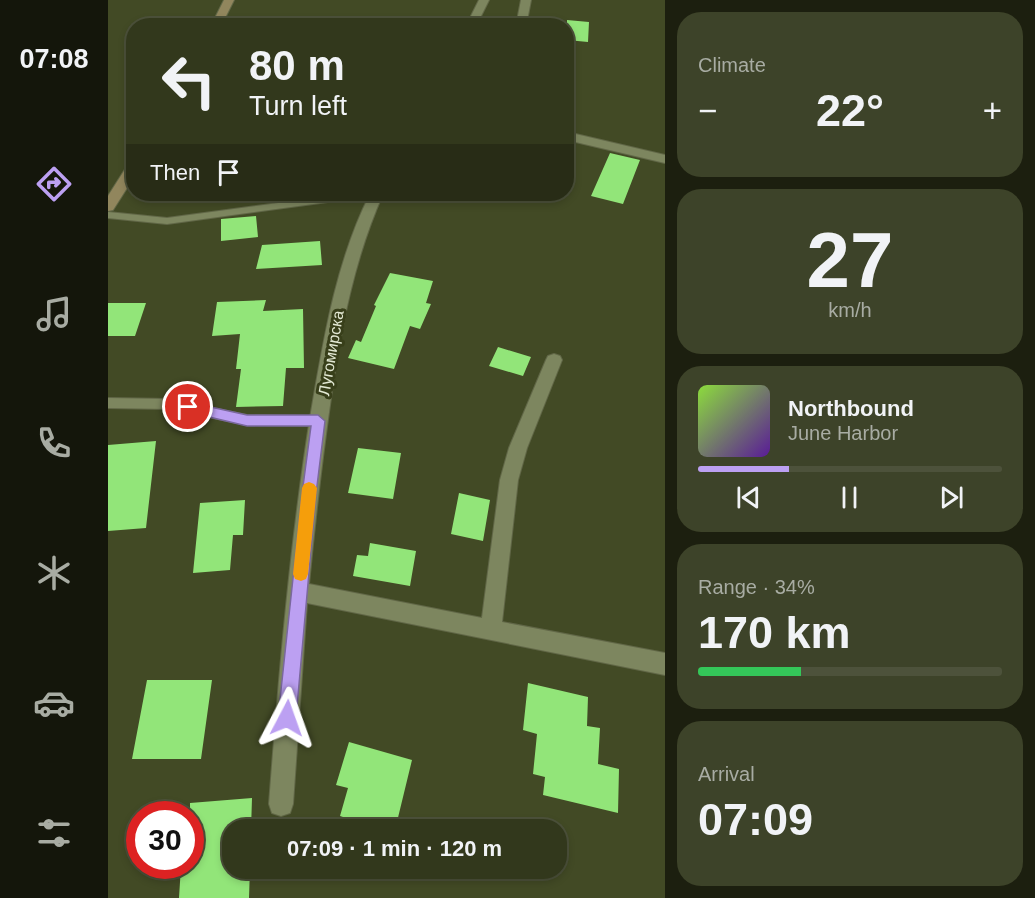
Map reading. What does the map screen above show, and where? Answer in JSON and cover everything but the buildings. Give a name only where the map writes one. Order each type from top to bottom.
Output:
[{"type":"main road","points":[[220,18],[229,0]]},
{"type":"main road","points":[[108,207],[126,179]]},
{"type":"street","points":[[475,18],[484,0]]},
{"type":"street","points":[[523,18],[526,0]]},
{"type":"street","points":[[574,138],[664,159]]},
{"type":"street","name":"Лугомирска","points":[[281,804],[299,592],[318,421],[344,283],[354,249],[373,201]]},
{"type":"street","points":[[491,629],[509,480],[518,448],[554,360]]},
{"type":"street","points":[[299,592],[664,664]]},
{"type":"lane","points":[[108,215],[166,221],[316,201]]},
{"type":"lane","points":[[108,403],[169,404],[247,420],[318,421]]},
{"type":"slow traffic","points":[[301,574],[309,488]]},
{"type":"route","points":[[188,407],[247,420],[318,421],[287,718]]}]
